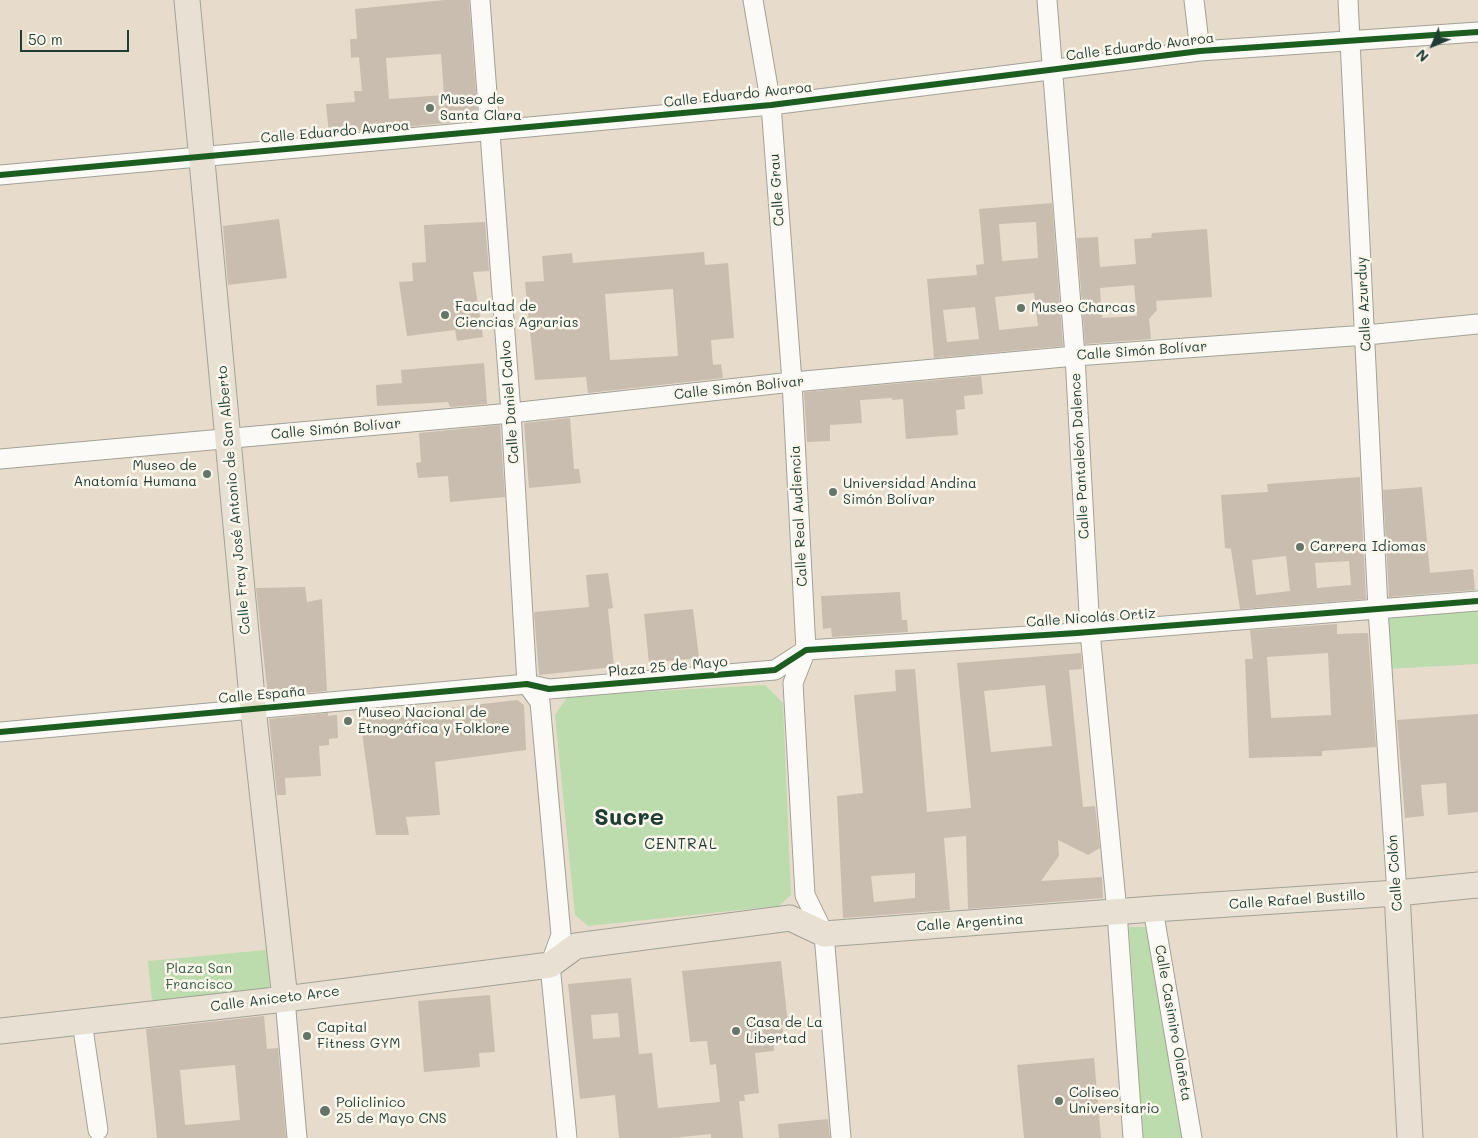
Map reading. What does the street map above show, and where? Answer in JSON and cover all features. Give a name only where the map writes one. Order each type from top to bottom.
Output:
[{"type":"main road","name":"Calle Fray José Antonio de San Alberto","points":[[187,0],[252,708],[285,999]]},
{"type":"main road","name":"Calle Rafael Bustillo","points":[[1117,912],[1397,893],[1478,885]]},
{"type":"main road","name":"Calle Colón","points":[[1397,893],[1410,1138]]},
{"type":"main road","name":"Calle Argentina","points":[[824,934],[1117,912]]},
{"type":"main road","points":[[550,965],[576,946],[790,918],[824,934]]},
{"type":"main road","name":"Calle Aniceto Arce","points":[[0,1031],[285,999],[550,965]]},
{"type":"street","name":"Calle Daniel Calvo","points":[[480,0],[511,413],[527,684]]},
{"type":"street","name":"Calle Grau","points":[[753,0],[770,105],[792,382]]},
{"type":"street","name":"Calle Pantaleón Dalence","points":[[1047,0],[1075,356],[1090,632],[1117,912]]},
{"type":"street","points":[[1194,0],[1200,51]]},
{"type":"street","name":"Calle Azurduy","points":[[1348,0],[1366,334],[1378,609]]},
{"type":"street","name":"Calle Eduardo Avaroa","points":[[0,175],[770,105],[1053,71],[1200,51],[1478,32]]},
{"type":"street","name":"Calle Simón Bolívar","points":[[0,459],[228,440],[511,413],[792,382],[1075,356],[1478,324]]},
{"type":"street","name":"Calle Real Audiencia","points":[[792,382],[806,650]]},
{"type":"street","name":"Calle Nicolás Ortiz","points":[[806,650],[1090,632],[1478,601]]},
{"type":"street","name":"Calle Colón","points":[[1378,609],[1397,893]]},
{"type":"street","points":[[806,650],[793,683],[805,895],[824,934],[842,1138]]},
{"type":"street","name":"Plaza 25 de Mayo","points":[[527,684],[549,690],[774,670],[806,650]]},
{"type":"street","points":[[527,684],[540,702],[561,935],[550,965],[567,1138]]},
{"type":"street","name":"Calle España","points":[[0,732],[527,684]]},
{"type":"street","name":"Calle Casimiro Olañeta","points":[[1153,909],[1192,1138]]},
{"type":"street","points":[[1117,912],[1133,1138]]},
{"type":"street","points":[[285,999],[296,1138]]},
{"type":"street","points":[[82,1022],[98,1130]]},
{"type":"green space","points":[[1478,604],[1478,664],[1387,669],[1385,614]]},
{"type":"green space","points":[[765,685],[783,703],[791,895],[779,906],[588,926],[575,915],[555,715],[568,696]]},
{"type":"green space","points":[[1129,927],[1149,927],[1186,1138],[1143,1138]]},
{"type":"green space","name":"Plaza San Francisco","points":[[266,950],[270,990],[152,1001],[148,961]]},
{"type":"building","points":[[445,0],[469,0],[478,120],[329,134],[326,104],[355,102],[354,91],[362,91],[359,57],[351,58],[350,39],[357,39],[355,9]],"holes":[[[441,54],[444,95],[389,99],[386,58]]]},
{"type":"building","points":[[1052,203],[1063,346],[934,358],[927,279],[977,275],[976,265],[984,264],[979,209]],"holes":[[[1036,222],[1038,258],[1002,261],[999,224]],[[1034,293],[1038,326],[999,330],[995,297]],[[975,307],[979,339],[947,342],[943,310]]]},
{"type":"building","points":[[279,219],[287,278],[228,285],[223,226]]},
{"type":"building","points":[[485,222],[489,271],[473,272],[483,337],[457,341],[455,330],[407,336],[399,282],[413,281],[412,263],[426,262],[424,225]]},
{"type":"building","points":[[1207,229],[1212,297],[1156,301],[1157,310],[1149,319],[1151,339],[1085,344],[1077,238],[1098,237],[1100,267],[1136,264],[1134,239],[1151,238],[1152,233]],"holes":[[[1134,285],[1137,316],[1102,318],[1100,288]]]},
{"type":"building","points":[[704,252],[705,265],[728,263],[734,338],[711,340],[713,365],[721,364],[723,378],[588,393],[586,377],[535,380],[525,282],[544,281],[542,256],[572,253],[573,263]],"holes":[[[673,289],[678,356],[610,360],[605,294]]]},
{"type":"building","points":[[484,363],[487,404],[450,407],[448,402],[377,406],[376,385],[402,383],[401,370]]},
{"type":"building","points":[[981,376],[983,394],[964,396],[965,409],[956,410],[958,435],[906,439],[903,399],[892,400],[892,398],[860,400],[862,423],[830,425],[830,441],[807,442],[804,392]]},
{"type":"building","points":[[570,418],[574,469],[579,469],[581,483],[529,488],[524,423]]},
{"type":"building","points":[[500,425],[505,497],[450,502],[448,476],[418,478],[416,463],[421,462],[419,433]]},
{"type":"building","points":[[1360,477],[1366,599],[1240,609],[1231,549],[1225,548],[1221,495],[1268,492],[1267,484]],"holes":[[[1286,556],[1290,591],[1256,595],[1252,560]],[[1349,561],[1351,585],[1317,588],[1315,563]]]},
{"type":"building","points":[[1422,487],[1430,573],[1473,569],[1475,590],[1389,597],[1383,490]]},
{"type":"building","points":[[608,573],[613,608],[608,609],[614,667],[539,675],[534,612],[589,607],[586,575]]},
{"type":"building","points":[[305,587],[307,602],[322,599],[327,691],[268,696],[256,588]]},
{"type":"building","points":[[900,592],[902,620],[907,620],[908,632],[832,637],[831,628],[823,629],[821,596]]},
{"type":"building","points":[[693,609],[699,658],[649,663],[644,614]]},
{"type":"building","points":[[1337,624],[1337,634],[1368,633],[1376,747],[1322,751],[1322,756],[1249,758],[1245,659],[1253,659],[1250,630]],"holes":[[[1328,653],[1331,715],[1271,718],[1267,657]]]},
{"type":"building","points":[[1081,653],[1082,669],[1069,670],[1083,807],[1095,806],[1100,848],[1088,855],[1058,840],[1059,856],[1041,881],[1102,877],[1103,898],[968,909],[966,836],[944,838],[950,910],[843,918],[837,796],[863,793],[854,695],[896,691],[895,670],[915,669],[927,812],[971,808],[957,663]],"holes":[[[1045,685],[1052,746],[991,752],[984,691]],[[915,873],[915,898],[874,902],[871,876]]]},
{"type":"building","points":[[517,700],[524,705],[526,750],[435,762],[440,815],[406,817],[409,835],[376,835],[360,718],[430,712],[430,710]]},
{"type":"building","points":[[328,713],[328,716],[337,715],[338,738],[329,739],[329,745],[319,746],[321,776],[285,778],[286,795],[277,795],[269,719]]},
{"type":"building","points":[[1478,714],[1478,812],[1448,815],[1446,783],[1421,785],[1424,816],[1405,818],[1397,720]]},
{"type":"building","points":[[781,961],[788,1024],[782,1025],[784,1038],[773,1039],[774,1051],[755,1053],[759,1093],[744,1095],[745,1101],[739,1101],[743,1138],[711,1138],[711,1134],[672,1138],[619,1138],[615,1095],[580,1099],[568,984],[631,978],[639,1054],[652,1053],[658,1108],[720,1102],[716,1064],[710,1065],[707,1041],[690,1042],[682,971]],"holes":[[[618,1013],[620,1037],[593,1039],[591,1015]]]},
{"type":"building","points":[[490,995],[495,1052],[479,1053],[480,1067],[424,1072],[418,1001]]},
{"type":"building","points":[[264,1016],[267,1049],[278,1048],[286,1138],[157,1138],[146,1029]],"holes":[[[235,1065],[240,1120],[185,1125],[180,1070]]]},
{"type":"building","name":"Coliseo Universitario","points":[[1094,1058],[1101,1138],[1024,1138],[1017,1065]]},
{"type":"building","points":[[828,1119],[830,1138],[779,1138],[778,1124]]},
{"type":"cycle path","points":[[0,175],[771,105],[1200,51],[1478,32]]},
{"type":"cycle path","points":[[0,732],[527,684],[549,689],[775,670],[806,650],[1077,633],[1478,601]]},
{"type":"place","name":"Museo de Santa Clara","points":[[430,108]]},
{"type":"place","name":"Museo Charcas","points":[[1021,308]]},
{"type":"place","name":"Facultad de Ciencias Agrarias","points":[[445,315]]},
{"type":"place","name":"Museo de Anatomía Humana","points":[[207,474]]},
{"type":"place","name":"Universidad Andina Simón Bolívar","points":[[833,492]]},
{"type":"place","name":"Carrera Idiomas","points":[[1300,547]]},
{"type":"place","name":"Museo Nacional de Etnográfica y Folklore","points":[[348,721]]},
{"type":"place","name":"Casa de La Libertad","points":[[736,1031]]},
{"type":"place","name":"Capital Fitness GYM","points":[[307,1036]]},
{"type":"place","name":"Coliseo Universitario","points":[[1059,1101]]},
{"type":"place","name":"Policlinico 25 de Mayo CNS","points":[[325,1111]]},
{"type":"district","name":"Sucre","points":[[629,818]]},
{"type":"district","name":"CENTRAL","points":[[681,844]]}]
